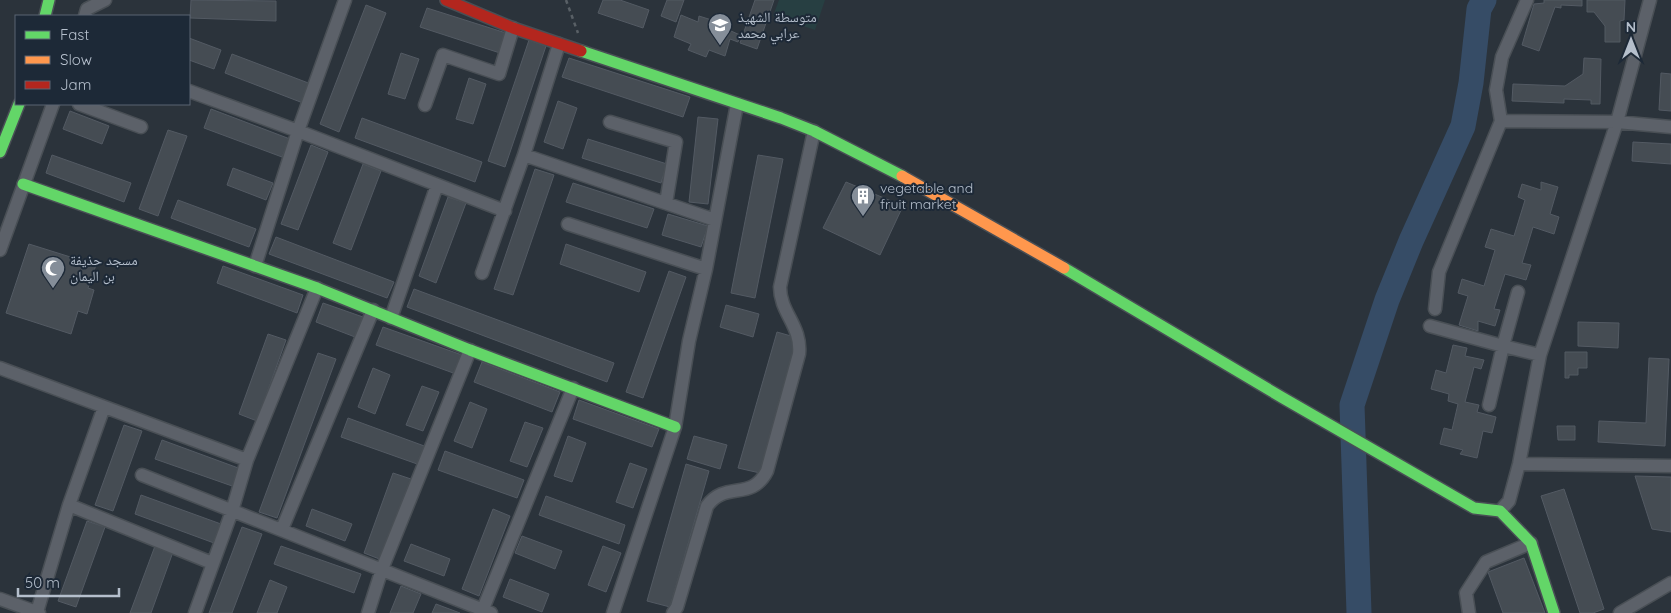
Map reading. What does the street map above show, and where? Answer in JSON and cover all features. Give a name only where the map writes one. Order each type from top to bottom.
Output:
[{"type":"street","points":[[45,15],[49,0]]},
{"type":"street","points":[[85,15],[87,9],[106,0]]},
{"type":"street","points":[[255,266],[298,131],[345,0]]},
{"type":"street","points":[[446,0],[512,28],[814,131],[887,167],[1060,265],[1139,314],[1401,468],[1474,508],[1500,511],[1531,543],[1554,613]]},
{"type":"street","points":[[1435,309],[1439,272],[1502,121],[1496,90],[1502,57],[1527,0]]},
{"type":"street","points":[[1500,511],[1509,501],[1519,464],[1540,354],[1617,122],[1650,0]]},
{"type":"street","points":[[425,105],[443,55],[499,74],[512,28]]},
{"type":"street","points":[[482,273],[506,211],[559,44]]},
{"type":"street","points":[[190,91],[506,211]]},
{"type":"street","points":[[613,613],[675,427],[689,341],[706,269],[737,104]]},
{"type":"street","points":[[0,152],[19,105]]},
{"type":"street","points":[[0,250],[53,105]]},
{"type":"street","points":[[82,105],[141,127]]},
{"type":"street","points":[[1502,121],[1617,122],[1671,127]]},
{"type":"street","points":[[610,122],[676,142],[666,203]]},
{"type":"street","points":[[673,613],[677,606],[707,506],[711,500],[722,492],[741,490],[754,486],[759,483],[767,471],[799,354],[798,334],[784,309],[780,296],[780,286],[814,131]]},
{"type":"street","points":[[524,155],[715,220]]},
{"type":"street","points":[[23,184],[317,288],[470,350],[675,427]]},
{"type":"street","points":[[391,318],[437,185]]},
{"type":"street","points":[[568,224],[706,269]]},
{"type":"street","points":[[195,613],[232,510],[247,460],[317,288]]},
{"type":"street","points":[[1489,405],[1518,292]]},
{"type":"street","points":[[282,529],[373,310]]},
{"type":"street","points":[[1430,326],[1540,354]]},
{"type":"street","points":[[368,613],[382,569],[470,350]]},
{"type":"street","points":[[0,368],[247,460]]},
{"type":"street","points":[[142,475],[487,611],[572,388]]},
{"type":"street","points":[[0,599],[38,613],[69,505],[104,407]]},
{"type":"street","points":[[1519,464],[1671,466]]},
{"type":"street","points":[[69,505],[212,563]]},
{"type":"street","points":[[1469,613],[1466,592],[1486,562],[1531,543]]},
{"type":"street","points":[[1620,613],[1671,583]]},
{"type":"street","points":[[0,606],[19,613]]},
{"type":"path","points":[[566,0],[584,52]]},
{"type":"green space","points":[[779,0],[825,0],[815,30],[773,16]]},
{"type":"building","points":[[191,0],[276,1],[276,21],[190,18]]},
{"type":"building","points":[[603,0],[620,0],[649,10],[643,28],[598,13]]},
{"type":"building","points":[[667,0],[684,0],[676,22],[661,16]]},
{"type":"building","points":[[755,0],[774,0],[757,49],[740,43]]},
{"type":"building","points":[[1544,0],[1582,0],[1582,6],[1561,5],[1561,8],[1555,7],[1539,51],[1522,45],[1534,4],[1544,3]]},
{"type":"building","points":[[1587,0],[1625,0],[1624,20],[1620,21],[1620,42],[1605,42],[1605,26],[1594,12],[1587,12]]},
{"type":"building","points":[[366,5],[386,13],[339,132],[320,124]]},
{"type":"building","points":[[427,8],[506,33],[500,53],[420,27]]},
{"type":"building","points":[[681,15],[698,22],[699,16],[718,22],[716,30],[731,31],[740,35],[738,42],[730,39],[725,56],[709,50],[706,57],[688,50],[691,44],[674,37]]},
{"type":"building","points":[[190,38],[221,50],[214,69],[190,60]]},
{"type":"building","points":[[529,40],[546,46],[505,167],[488,161]]},
{"type":"building","points":[[401,53],[419,59],[405,99],[388,94]]},
{"type":"building","points":[[232,54],[311,84],[303,103],[225,73]]},
{"type":"building","points":[[569,58],[690,97],[683,117],[562,77]]},
{"type":"building","points":[[1584,58],[1601,59],[1600,104],[1591,104],[1591,100],[1564,99],[1564,103],[1512,101],[1513,84],[1565,86],[1583,74]]},
{"type":"building","points":[[1661,73],[1671,74],[1671,111],[1659,110]]},
{"type":"building","points":[[469,78],[486,84],[473,124],[456,119]]},
{"type":"building","points":[[558,101],[577,108],[563,149],[544,142]]},
{"type":"building","points":[[211,109],[290,139],[282,157],[204,128]]},
{"type":"building","points":[[70,111],[109,126],[102,144],[63,129]]},
{"type":"building","points":[[698,117],[718,119],[708,204],[689,202]]},
{"type":"building","points":[[362,118],[482,162],[475,182],[355,138]]},
{"type":"building","points":[[168,130],[187,136],[158,216],[139,209]]},
{"type":"building","points":[[588,139],[667,164],[661,183],[582,158]]},
{"type":"building","points":[[1633,142],[1671,144],[1671,164],[1632,161]]},
{"type":"building","points":[[311,145],[328,152],[298,230],[281,224]]},
{"type":"building","points":[[52,155],[131,183],[124,202],[46,173]]},
{"type":"building","points":[[758,155],[783,159],[755,298],[731,293]]},
{"type":"building","points":[[363,164],[381,171],[351,250],[333,243]]},
{"type":"building","points":[[233,168],[273,183],[266,200],[227,185]]},
{"type":"building","points":[[535,169],[554,175],[513,295],[494,289]]},
{"type":"building","name":"vegetable and fruit market","points":[[846,182],[903,206],[880,255],[823,228]]},
{"type":"building","points":[[1541,182],[1558,187],[1550,214],[1559,217],[1554,234],[1533,227],[1522,263],[1531,265],[1526,280],[1505,274],[1494,309],[1500,310],[1495,326],[1478,321],[1478,331],[1459,325],[1468,296],[1458,293],[1462,279],[1484,286],[1495,250],[1485,247],[1491,229],[1514,236],[1525,200],[1518,197],[1522,184],[1541,190]]},
{"type":"building","points":[[573,183],[654,209],[647,228],[566,202]]},
{"type":"building","points":[[448,197],[466,203],[436,283],[419,276]]},
{"type":"building","points":[[178,200],[256,229],[249,247],[171,218]]},
{"type":"building","points":[[668,214],[708,226],[701,247],[662,235]]},
{"type":"building","points":[[276,237],[394,282],[387,298],[269,254]]},
{"type":"building","name":"مسجد حذيفة بن اليمان","points":[[29,244],[96,265],[88,288],[94,290],[87,314],[78,311],[71,334],[6,313]]},
{"type":"building","points":[[566,244],[646,272],[639,292],[560,264]]},
{"type":"building","points":[[223,266],[303,295],[297,313],[217,283]]},
{"type":"building","points":[[669,271],[686,277],[643,398],[626,392]]},
{"type":"building","points":[[414,289],[614,363],[607,382],[407,307]]},
{"type":"building","points":[[323,303],[363,317],[355,337],[316,322]]},
{"type":"building","points":[[726,305],[759,314],[753,337],[720,327]]},
{"type":"building","points":[[1578,322],[1619,323],[1618,348],[1578,346]]},
{"type":"building","points":[[383,327],[462,355],[456,374],[376,345]]},
{"type":"building","points":[[777,332],[798,338],[760,473],[738,468]]},
{"type":"building","points":[[268,334],[286,340],[257,421],[239,414]]},
{"type":"building","points":[[1453,345],[1467,348],[1465,356],[1484,360],[1481,369],[1474,367],[1465,402],[1479,405],[1477,412],[1496,417],[1492,433],[1483,431],[1477,458],[1460,454],[1463,450],[1440,444],[1444,428],[1452,430],[1458,404],[1448,401],[1449,394],[1431,389],[1436,370],[1446,373]]},
{"type":"building","points":[[1565,352],[1587,352],[1587,368],[1578,368],[1578,375],[1569,375],[1569,378],[1565,378]]},
{"type":"building","points":[[318,353],[336,359],[277,518],[259,512]]},
{"type":"building","points":[[1649,358],[1669,359],[1665,446],[1598,442],[1599,421],[1646,423]]},
{"type":"building","points":[[482,362],[560,392],[552,412],[474,382]]},
{"type":"building","points":[[373,368],[390,375],[375,414],[358,407]]},
{"type":"building","points":[[422,386],[439,392],[423,431],[406,425]]},
{"type":"building","points":[[579,400],[659,429],[652,447],[573,419]]},
{"type":"building","points":[[470,402],[487,409],[472,448],[454,441]]},
{"type":"building","points":[[348,418],[427,447],[420,465],[341,437]]},
{"type":"building","points":[[525,422],[543,428],[527,467],[510,461]]},
{"type":"building","points":[[124,425],[142,431],[113,511],[95,505]]},
{"type":"building","points":[[1557,426],[1575,426],[1575,440],[1558,440]]},
{"type":"building","points":[[568,436],[586,443],[572,482],[554,476]]},
{"type":"building","points":[[694,436],[727,445],[720,469],[687,459]]},
{"type":"building","points":[[162,440],[241,469],[235,487],[155,459]]},
{"type":"building","points":[[445,451],[524,480],[517,498],[438,470]]},
{"type":"building","points":[[630,463],[647,469],[633,508],[616,502]]},
{"type":"building","points":[[686,464],[709,471],[670,607],[647,601]]},
{"type":"building","points":[[393,473],[411,479],[382,560],[364,553]]},
{"type":"building","points":[[1635,476],[1671,477],[1671,532],[1652,529]]},
{"type":"building","points":[[1564,489],[1604,609],[1593,613],[1580,613],[1541,496]]},
{"type":"building","points":[[141,495],[221,524],[214,543],[135,514]]},
{"type":"building","points":[[546,496],[625,525],[619,544],[539,515]]},
{"type":"building","points":[[312,509],[352,524],[345,541],[306,526]]},
{"type":"building","points":[[493,509],[510,516],[479,596],[462,589]]},
{"type":"building","points":[[87,521],[105,527],[76,607],[58,601]]},
{"type":"building","points":[[242,527],[262,534],[232,613],[209,613]]},
{"type":"building","points":[[522,536],[562,551],[555,569],[515,553]]},
{"type":"building","points":[[411,544],[450,559],[444,576],[404,561]]},
{"type":"building","points":[[155,546],[173,552],[151,613],[130,613]]},
{"type":"building","points":[[281,546],[361,574],[354,593],[274,564]]},
{"type":"building","points":[[603,546],[621,553],[606,592],[588,585]]},
{"type":"building","points":[[1524,558],[1545,613],[1503,613],[1488,572]]},
{"type":"building","points":[[510,579],[549,594],[542,612],[503,597]]},
{"type":"building","points":[[270,580],[287,587],[277,613],[257,613]]},
{"type":"building","points":[[401,586],[421,594],[413,613],[390,613]]},
{"type":"building","points":[[436,604],[460,613],[432,613]]},
{"type":"waterway","points":[[1359,613],[1352,405],[1387,300],[1411,241],[1463,126],[1471,83],[1479,9],[1484,0]]},
{"type":"traffic: fast","points":[[45,15],[49,0]]},
{"type":"traffic: fast","points":[[581,51],[781,118],[814,131],[902,176]]},
{"type":"traffic: fast","points":[[0,152],[19,105]]},
{"type":"traffic: fast","points":[[23,184],[317,288],[470,350],[675,427]]},
{"type":"traffic: fast","points":[[1064,268],[1283,398],[1474,508],[1500,511],[1531,543],[1554,613]]},
{"type":"traffic: slow","points":[[902,176],[1064,268]]},
{"type":"traffic: jam","points":[[446,0],[513,28],[581,51]]},
{"type":"place","name":"متوسطة الشهيذ عرابي محمد","points":[[720,46]]},
{"type":"place","name":"vegetable and fruit market","points":[[863,217]]},
{"type":"place","name":"مسجد حذيفة بن اليمان","points":[[53,289]]}]
